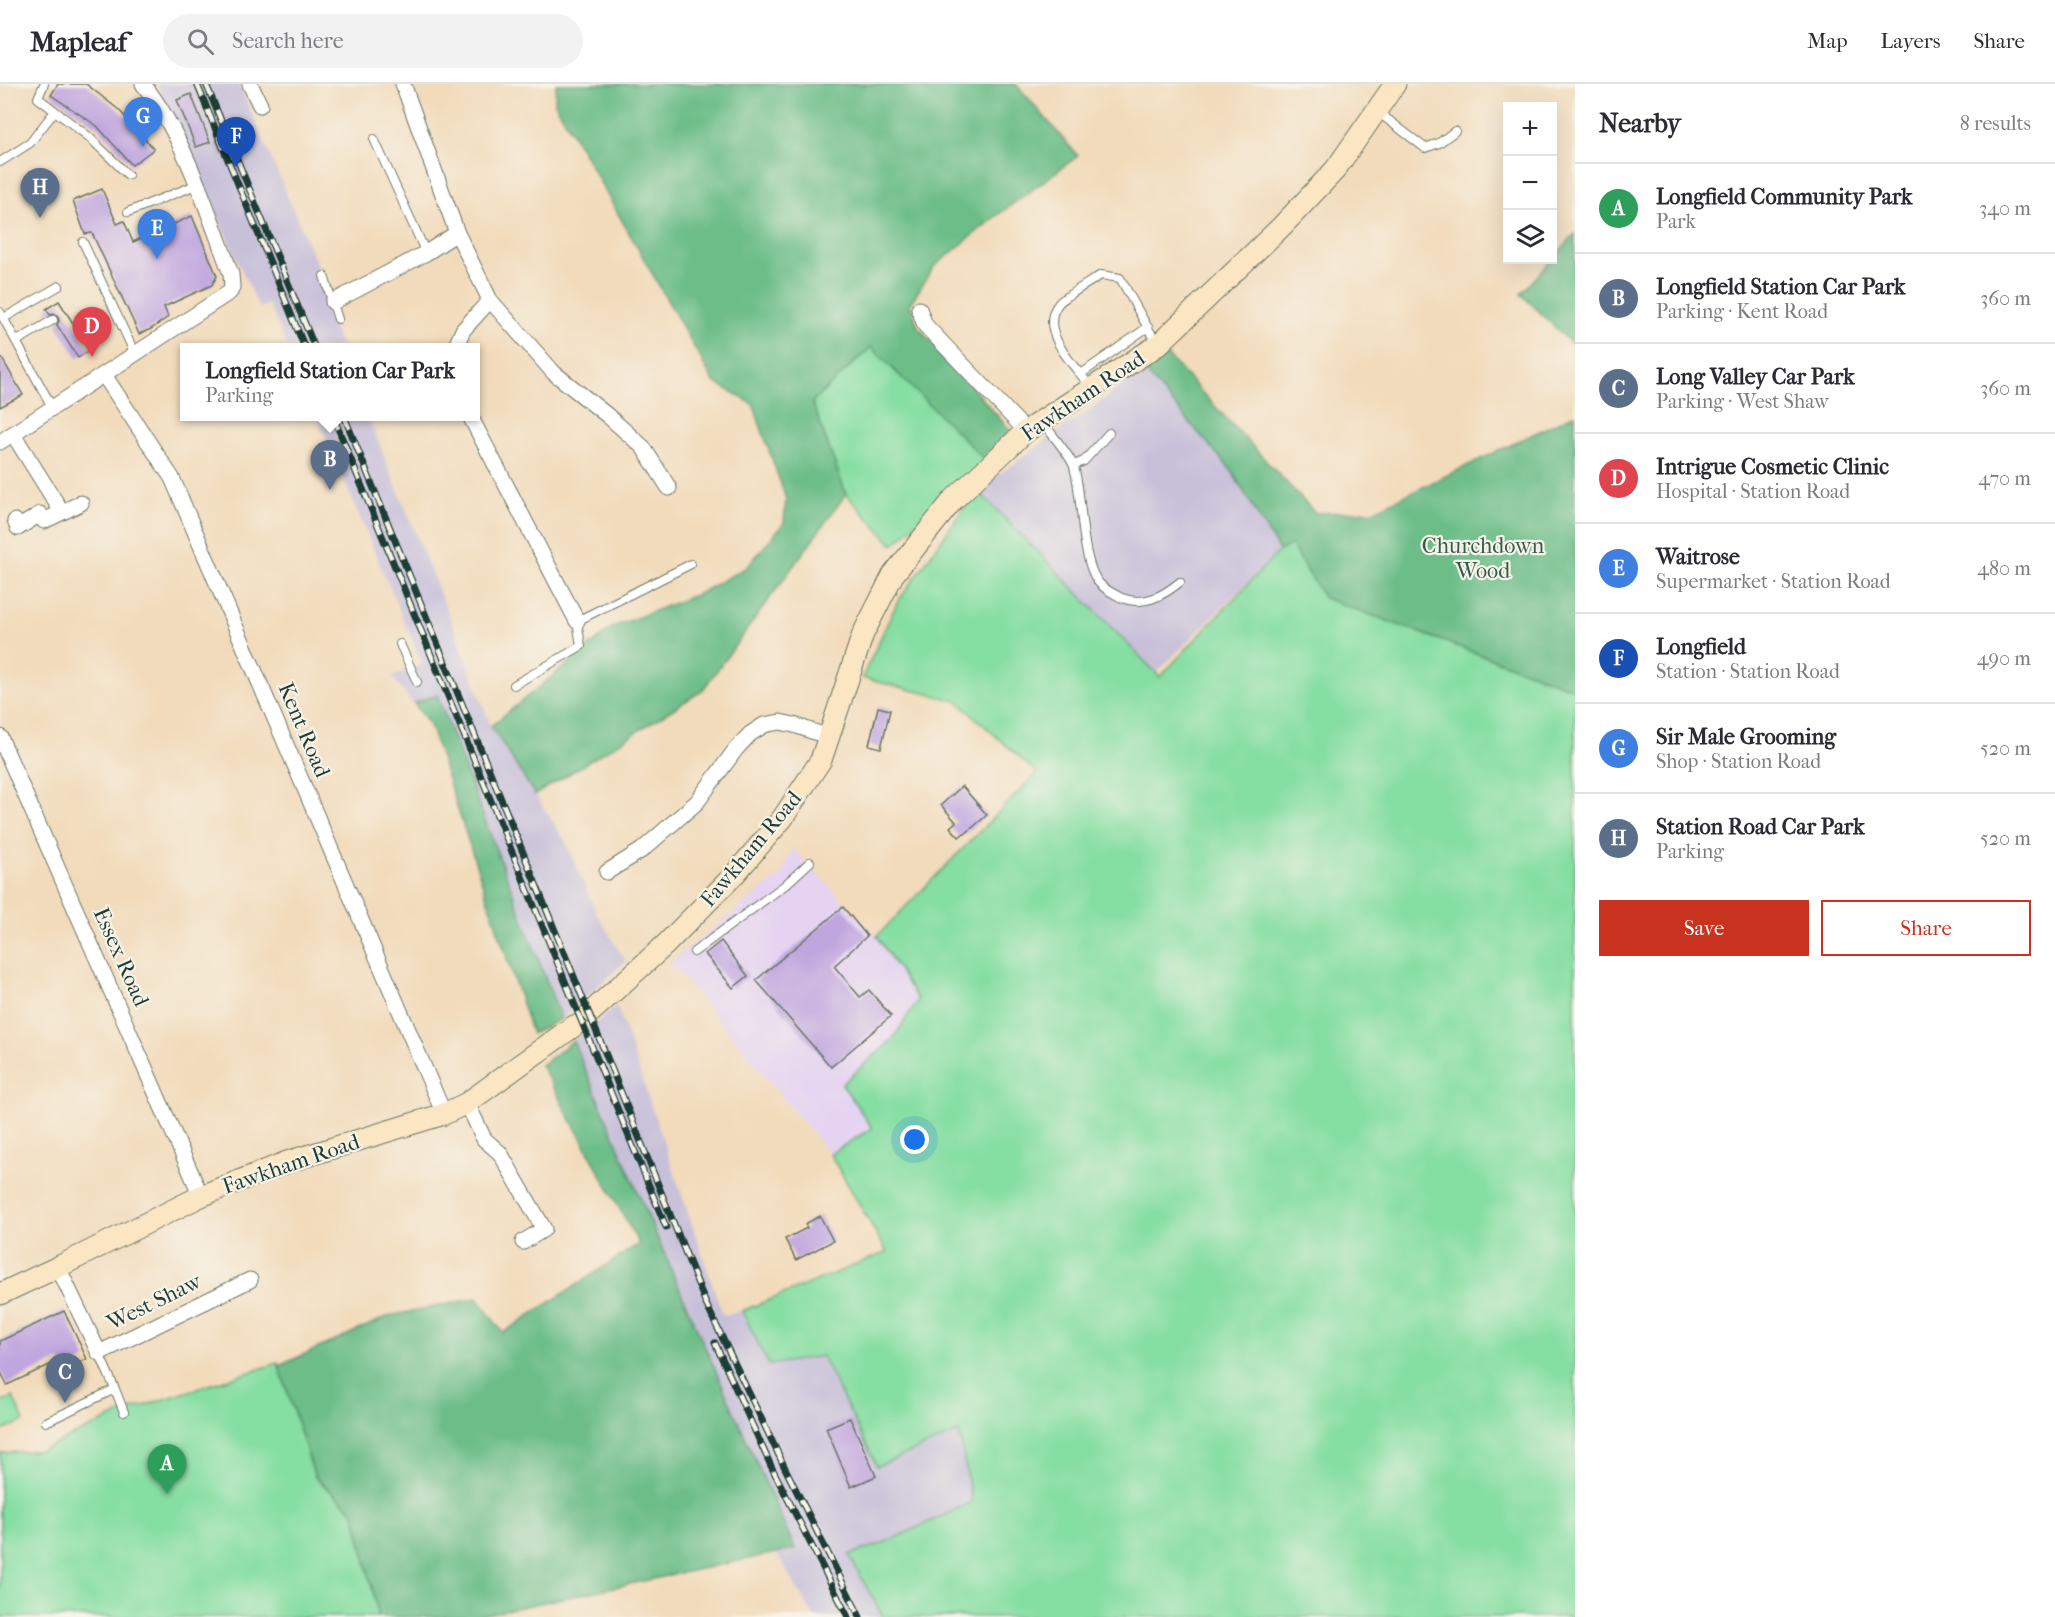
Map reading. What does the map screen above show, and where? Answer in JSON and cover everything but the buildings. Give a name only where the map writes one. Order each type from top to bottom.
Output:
[{"type":"street","points":[[62,512],[6,438],[226,296],[232,287],[231,274],[171,126],[143,84]]},
{"type":"street","points":[[250,84],[260,105]]},
{"type":"street","points":[[403,84],[457,233],[489,300],[555,373],[643,447],[669,488]]},
{"type":"street","name":"Fawkham Road","points":[[591,1012],[665,945],[734,875],[782,819],[821,760],[863,634],[893,575],[953,500],[1087,381],[1153,336],[1290,218],[1335,170],[1395,84]]},
{"type":"street","points":[[333,302],[426,253],[457,233]]},
{"type":"street","points":[[457,343],[463,330],[489,300]]},
{"type":"street","points":[[919,309],[925,325],[1034,426]]},
{"type":"street","name":"Kent Road","points":[[104,375],[172,478],[444,1114]]},
{"type":"street","points":[[472,421],[576,621]]},
{"type":"street","points":[[15,521],[18,528],[40,514],[44,521],[81,503]]},
{"type":"street","points":[[607,872],[642,850],[697,802],[736,749],[750,734],[764,725],[780,722],[794,724],[829,736]]},
{"type":"street","name":"Essex Road","points":[[0,737],[201,1196]]},
{"type":"street","name":"Fawkham Road","points":[[0,1294],[201,1196],[287,1162],[444,1114],[467,1103],[574,1026]]},
{"type":"street","points":[[467,1103],[484,1139],[500,1153],[544,1229],[523,1242]]},
{"type":"street","name":"West Shaw","points":[[58,1267],[99,1353],[250,1280]]},
{"type":"lane","points":[[44,84],[38,98],[90,137],[128,175]]},
{"type":"lane","points":[[0,162],[30,143],[55,111]]},
{"type":"lane","points":[[1377,111],[1425,148],[1439,143],[1455,131]]},
{"type":"lane","points":[[374,139],[426,253]]},
{"type":"lane","points":[[128,212],[196,185]]},
{"type":"lane","points":[[83,242],[135,354]]},
{"type":"lane","points":[[1087,381],[1060,348],[1054,334],[1053,318],[1059,303],[1101,275],[1120,278],[1153,336]]},
{"type":"lane","points":[[324,276],[338,319]]},
{"type":"lane","points":[[52,407],[2,315],[59,286]]},
{"type":"lane","points":[[17,341],[53,320]]},
{"type":"lane","points":[[0,332],[9,327]]},
{"type":"lane","points":[[1034,426],[1074,465],[1089,565],[1099,583],[1112,594],[1127,600],[1146,600],[1164,594],[1180,582]]},
{"type":"lane","points":[[1074,465],[1084,461],[1109,433]]},
{"type":"lane","points":[[514,685],[581,646],[576,621],[691,564]]},
{"type":"lane","points":[[400,644],[417,682]]},
{"type":"lane","points":[[693,952],[785,885],[810,862]]},
{"type":"lane","points":[[99,1353],[124,1412]]},
{"type":"lane","points":[[46,1422],[115,1389]]},
{"type":"shaded area","points":[[157,84],[239,84],[335,306],[326,310],[339,343],[285,343],[269,304],[259,308]]},
{"type":"shaded area","points":[[1144,370],[1231,470],[1279,551],[1156,673],[977,490]]},
{"type":"shaded area","points":[[319,421],[370,421],[457,635],[491,726],[565,841],[597,914],[626,961],[561,1019],[532,1034],[430,725],[392,677],[422,663]]},
{"type":"shaded area","points":[[793,849],[877,936],[918,1000],[893,1039],[842,1084],[872,1128],[830,1154],[670,962],[781,875]]},
{"type":"shaded area","points":[[617,1006],[723,1315],[742,1311],[769,1365],[822,1356],[877,1466],[959,1432],[972,1502],[884,1543],[849,1555],[883,1617],[814,1617],[775,1551],[672,1292],[541,1065]]},
{"type":"green space","points":[[556,84],[1016,84],[1078,156],[995,217],[934,267],[910,304],[918,327],[1011,431],[986,461],[871,347],[812,402],[846,494],[702,691],[535,795],[491,726],[613,627],[698,594],[747,567],[784,523],[786,499],[753,404],[714,382],[555,103]]},
{"type":"green space","points":[[1575,234],[1575,347],[1521,294],[1548,264],[1557,264],[1557,254]]},
{"type":"green space","points":[[871,347],[986,461],[893,545],[846,494],[812,402]]},
{"type":"green space","name":"Churchdown Wood","points":[[1165,353],[1315,513],[1373,511],[1575,414],[1575,689],[1324,598],[1291,545],[1279,551],[1231,470],[1144,370]]},
{"type":"green space","points":[[977,490],[1160,677],[1279,551],[1291,544],[1324,598],[1575,689],[1575,1617],[883,1617],[849,1555],[884,1543],[972,1502],[959,1432],[877,1466],[822,1356],[769,1365],[742,1311],[887,1252],[830,1154],[872,1128],[842,1084],[893,1039],[918,1000],[877,936],[1037,773],[957,701],[862,678],[897,603]]},
{"type":"green space","points":[[437,695],[561,1019],[532,1034],[430,725],[414,703]]},
{"type":"green space","points":[[573,1041],[795,1549],[473,1617],[379,1617],[354,1512],[315,1477],[279,1366],[389,1316],[477,1298],[503,1333],[639,1244],[541,1065]]},
{"type":"green space","points":[[278,1363],[315,1477],[354,1512],[379,1617],[0,1617],[0,1453],[42,1450],[124,1412]]},
{"type":"green space","points":[[13,1397],[24,1421],[0,1432],[0,1403]]},
{"type":"railway","points":[[197,84],[303,343]]},
{"type":"railway","points":[[206,84],[313,343]]},
{"type":"railway","points":[[335,421],[666,1227]]},
{"type":"railway","points":[[346,421],[706,1304],[860,1617]]},
{"type":"railway","points":[[715,1343],[771,1466],[848,1617]]},
{"type":"place","name":"Sir Male Grooming","points":[[143,147]]},
{"type":"place","name":"Longfield","points":[[236,167]]},
{"type":"place","name":"Station Road Car Park","points":[[40,218]]},
{"type":"place","name":"Waitrose","points":[[157,259]]},
{"type":"place","name":"Intrigue Cosmetic Clinic","points":[[92,357]]},
{"type":"place","name":"Longfield Station Car Park","points":[[330,490]]},
{"type":"place","name":"Long Valley Car Park","points":[[65,1403]]},
{"type":"place","name":"Longfield Community Park","points":[[167,1494]]}]
